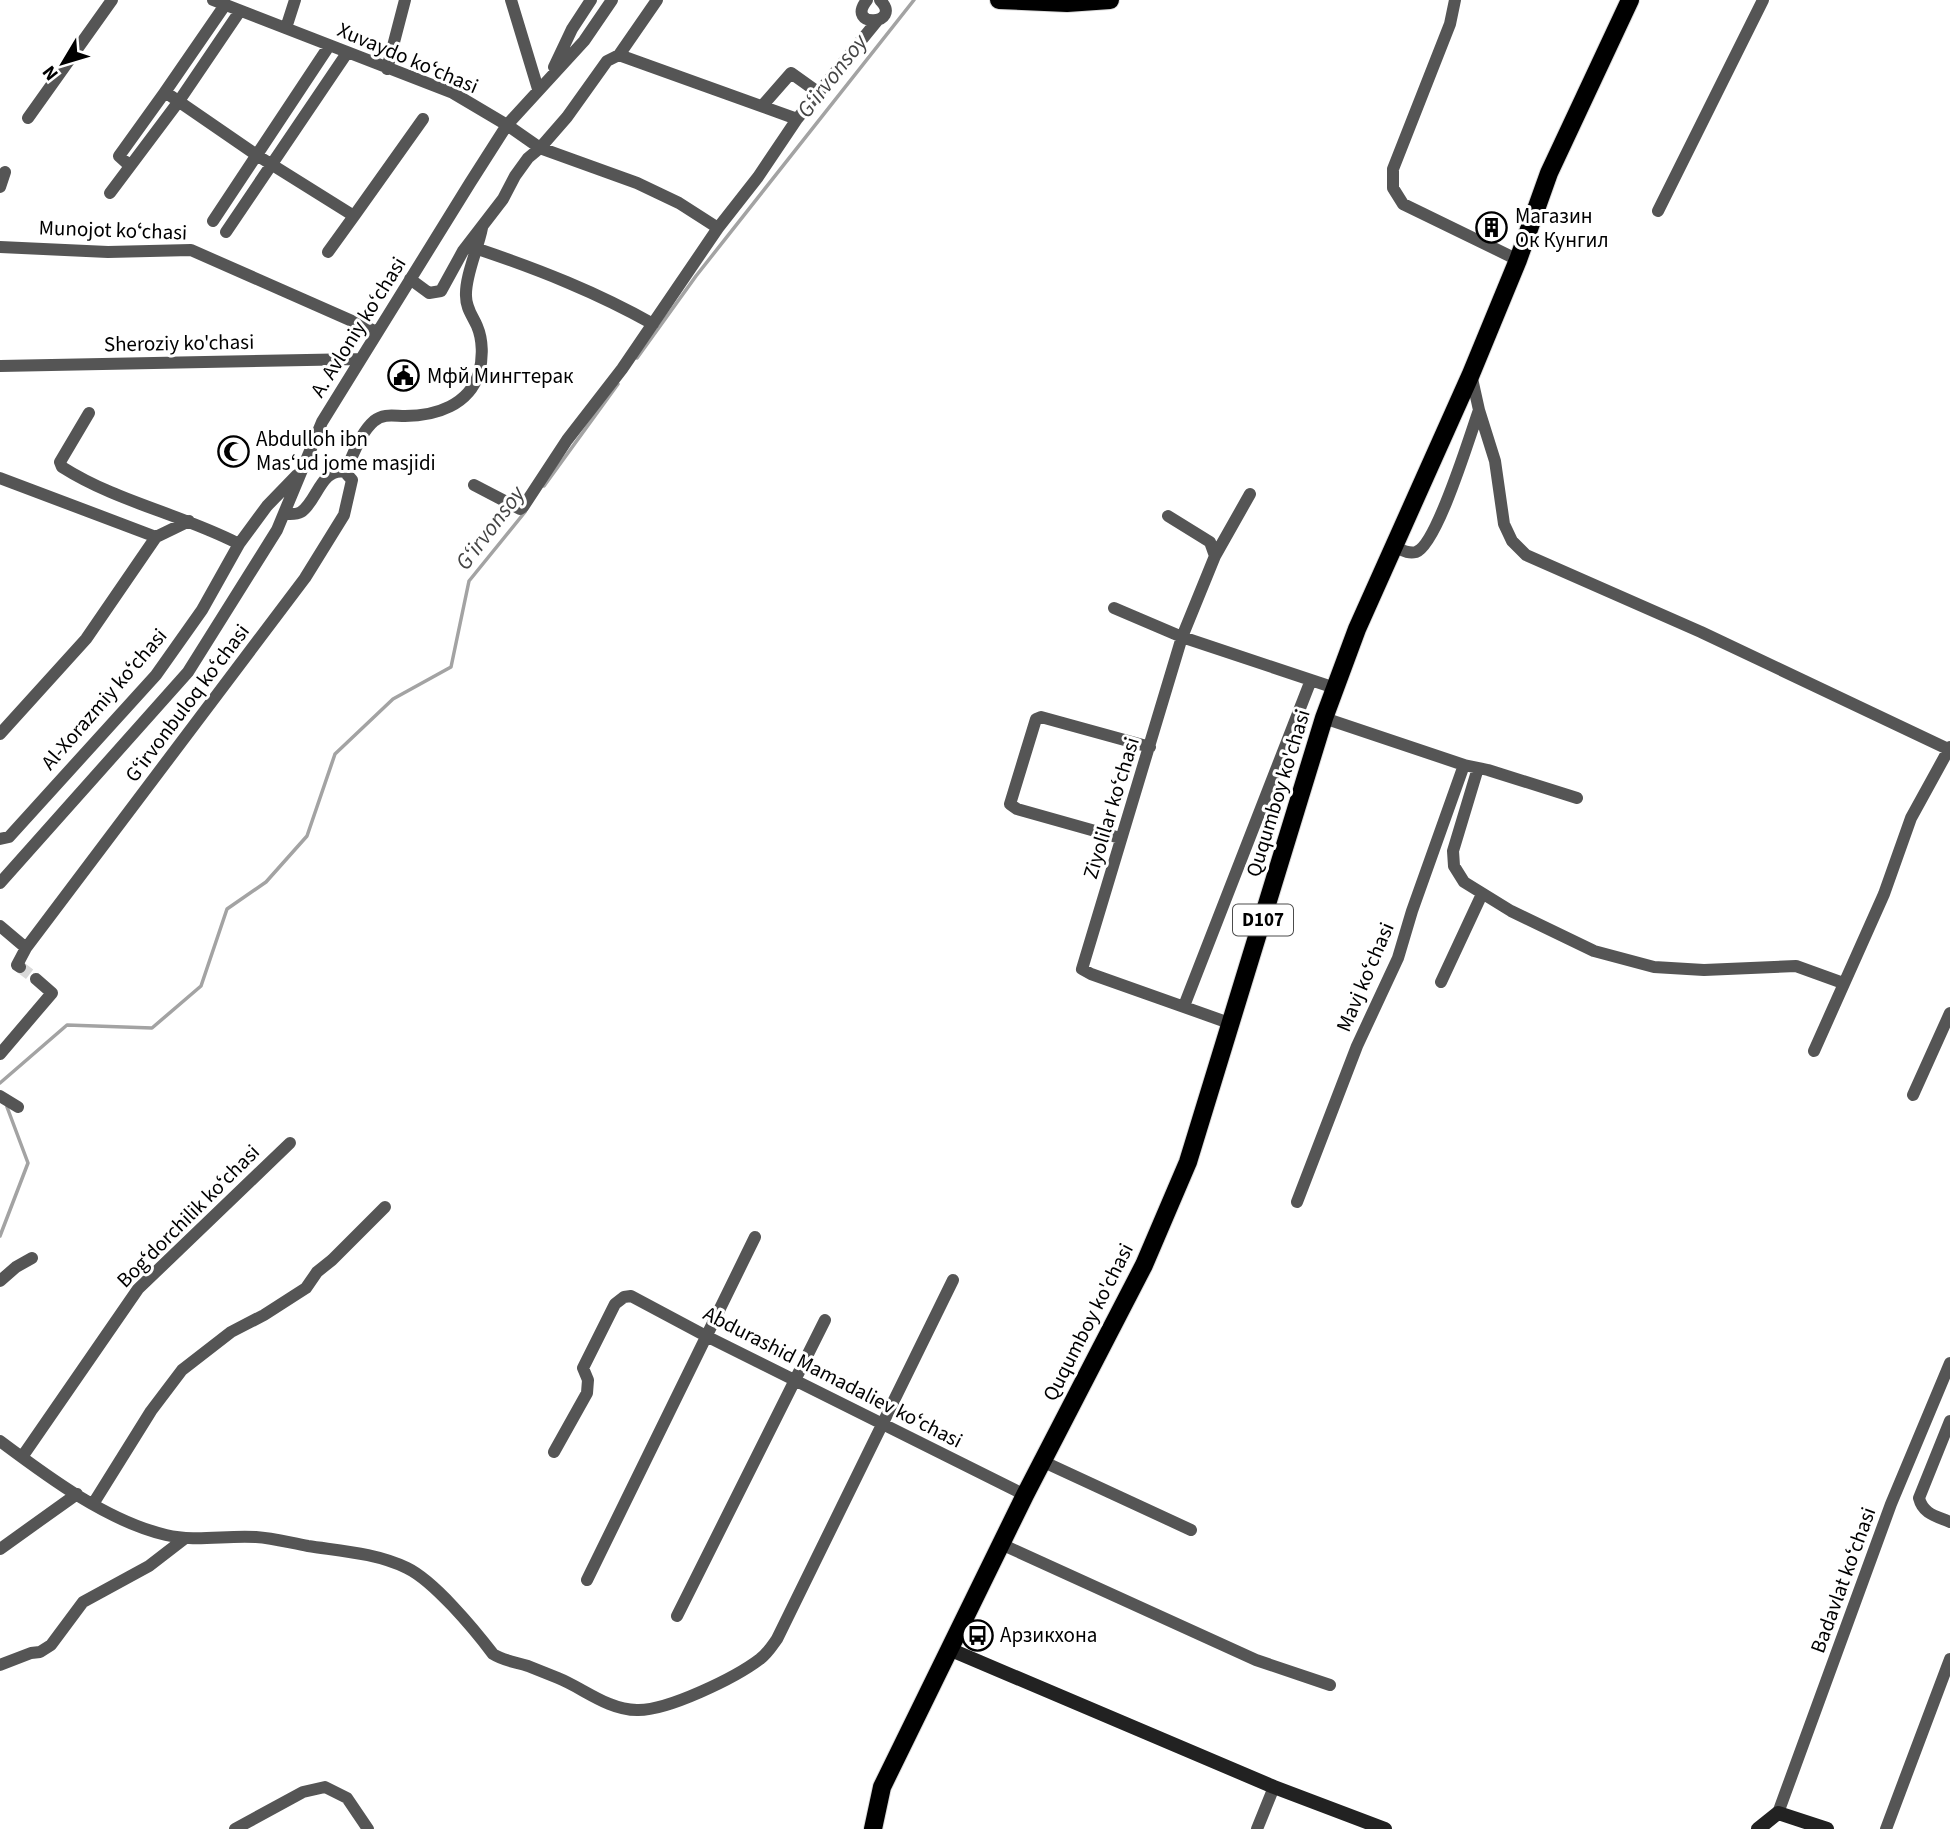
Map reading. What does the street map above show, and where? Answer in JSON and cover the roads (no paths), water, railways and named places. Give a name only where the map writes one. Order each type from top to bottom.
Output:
[{"type":"main road","points":[[999,0],[1050,3],[1110,0]]},
{"type":"main road","name":"Ququmboy ko'chasi","points":[[873,1829],[882,1787],[1001,1544],[1144,1265],[1188,1162],[1324,718],[1357,629],[1471,374],[1518,260],[1549,173],[1630,0]]},
{"type":"street","points":[[28,118],[112,0]]},
{"type":"street","points":[[286,28],[295,0]]},
{"type":"street","points":[[387,69],[404,0]]},
{"type":"street","points":[[511,0],[538,89]]},
{"type":"street","points":[[550,76],[572,29],[591,0]]},
{"type":"street","name":"A. Avloniy ko‘chasi","points":[[0,883],[188,672],[285,514],[322,422],[359,359],[507,125],[584,41],[612,0]]},
{"type":"street","points":[[410,279],[429,293],[441,291],[463,251],[503,199],[528,158],[567,117],[607,61],[619,55],[657,0]]},
{"type":"street","points":[[867,0],[862,12],[865,18],[877,21]]},
{"type":"street","points":[[474,485],[520,509],[523,507],[567,440],[622,369],[718,228],[758,177],[797,119],[883,17],[886,11],[880,0]]},
{"type":"street","points":[[1455,0],[1450,24],[1393,169],[1393,188],[1403,204],[1518,260]]},
{"type":"street","points":[[1658,211],[1763,0]]},
{"type":"street","points":[[130,166],[119,156],[165,92],[219,2]]},
{"type":"street","name":"Xuvaydo koʻchasi","points":[[219,2],[453,93],[507,125]]},
{"type":"street","points":[[110,193],[179,101],[240,11]]},
{"type":"street","points":[[212,221],[258,156],[329,46]]},
{"type":"street","points":[[226,232],[347,53]]},
{"type":"street","points":[[619,55],[797,119]]},
{"type":"street","points":[[762,106],[791,73],[819,93]]},
{"type":"street","points":[[165,92],[258,156],[354,216]]},
{"type":"street","points":[[328,252],[423,119]]},
{"type":"street","points":[[507,125],[540,148],[637,183],[679,203],[718,228]]},
{"type":"street","points":[[0,187],[5,172]]},
{"type":"street","points":[[285,514],[298,514],[320,485],[335,473],[345,472],[367,429],[374,421],[390,415],[404,416],[440,411],[454,405],[469,393],[479,375],[482,353],[479,330],[467,308],[466,292],[482,227]]},
{"type":"street","name":"Munojot koʻchasi","points":[[0,247],[107,252],[191,250],[377,332]]},
{"type":"street","points":[[478,249],[557,276],[653,324]]},
{"type":"street","name":"Sheroziy ko'chasi","points":[[0,366],[359,359]]},
{"type":"street","points":[[1471,374],[1495,461],[1504,524],[1513,541],[1526,555],[1701,632],[1950,749],[1910,818],[1884,894],[1814,1051]]},
{"type":"street","points":[[1395,547],[1406,552],[1415,552],[1426,545],[1447,516],[1479,410]]},
{"type":"street","points":[[89,413],[60,465],[88,483],[121,498],[189,521],[239,544]]},
{"type":"street","name":"Gʻirvonbuloq koʻchasi","points":[[20,967],[17,965],[18,960],[26,948],[305,578],[344,515],[352,484],[345,472]]},
{"type":"street","name":"Al-Xorazmiy koʻchasi","points":[[2,841],[156,675],[202,610],[239,544],[267,506],[300,473]]},
{"type":"street","points":[[0,478],[156,537]]},
{"type":"street","name":"Ziyolilar koʻchasi","points":[[1184,1006],[1082,969],[1182,637],[1215,556],[1250,494]]},
{"type":"street","points":[[1168,516],[1210,542],[1215,556]]},
{"type":"street","points":[[0,734],[86,639],[156,537],[189,521]]},
{"type":"street","points":[[1114,608],[1182,637],[1335,688]]},
{"type":"street","points":[[1232,1024],[1184,1006],[1311,680]]},
{"type":"street","points":[[1120,838],[1017,809],[1010,804],[1036,719],[1041,717],[1150,747]]},
{"type":"street","points":[[1324,718],[1464,765],[1577,798]]},
{"type":"street","name":"Mavj koʻchasi","points":[[1297,1202],[1357,1046],[1398,958],[1464,765]]},
{"type":"street","points":[[1478,768],[1452,859],[1464,882],[1482,894],[1594,951],[1654,967],[1704,970],[1796,966],[1843,983]]},
{"type":"street","points":[[1441,982],[1482,894]]},
{"type":"street","points":[[0,926],[26,948]]},
{"type":"street","points":[[0,1054],[52,993],[36,979]]},
{"type":"street","points":[[1913,1095],[1950,1013]]},
{"type":"street","points":[[0,1096],[18,1107]]},
{"type":"street","name":"Bogʻdorchilik koʻchasi","points":[[22,1457],[138,1289],[290,1143]]},
{"type":"street","points":[[93,1504],[151,1411],[182,1370],[231,1332],[306,1288],[317,1272],[384,1207]]},
{"type":"street","points":[[587,1580],[755,1237]]},
{"type":"street","points":[[0,1281],[32,1258]]},
{"type":"street","points":[[0,1441],[93,1504],[127,1522],[163,1534],[184,1539],[257,1537],[350,1551],[385,1559],[408,1568],[434,1589],[493,1654],[503,1661],[526,1666],[569,1682],[620,1707],[636,1710],[653,1708],[723,1681],[763,1657],[777,1639],[953,1280]]},
{"type":"street","name":"Abdurashid Mamadaliev koʻchasi","points":[[554,1452],[587,1393],[588,1380],[583,1368],[615,1304],[624,1297],[631,1296],[1026,1495]]},
{"type":"street","points":[[677,1616],[825,1320]]},
{"type":"street","name":"Badavlat koʻchasi","points":[[1778,1813],[1891,1504],[1950,1363]]},
{"type":"street","points":[[1950,1422],[1919,1498],[1926,1512],[1950,1521]]},
{"type":"street","points":[[1044,1462],[1191,1530]]},
{"type":"street","points":[[0,1549],[78,1494]]},
{"type":"street","points":[[0,1665],[40,1652],[51,1645],[83,1602],[149,1566],[184,1539]]},
{"type":"street","points":[[1001,1544],[1256,1660],[1330,1685]]},
{"type":"street","points":[[949,1649],[1274,1787],[1385,1829]]},
{"type":"street","points":[[1886,1829],[1950,1659]]},
{"type":"street","points":[[235,1829],[303,1792],[325,1787],[347,1798],[368,1829]]},
{"type":"street","points":[[1257,1829],[1274,1787]]},
{"type":"street","points":[[1758,1829],[1778,1813],[1827,1829]]},
{"type":"waterway","name":"G‘irvonsoy","points":[[637,358],[696,276],[914,0]]},
{"type":"waterway","name":"G‘irvonsoy","points":[[544,486],[618,384]]},
{"type":"waterway","name":"G‘irvonsoy","points":[[0,1083],[67,1025],[152,1028],[201,986],[227,909],[266,882],[307,836],[335,754],[393,699],[451,667],[469,581],[525,512]]},
{"type":"waterway","name":"G‘irvonsoy","points":[[0,1236],[28,1163],[7,1107]]},
{"type":"tunnel","points":[[20,967],[36,979]]},
{"type":"place","name":"Магазин Ок Кунгил","points":[[1492,228]]},
{"type":"place","name":"Мфй Мингтерак","points":[[404,376]]},
{"type":"place","name":"Abdulloh ibn Mas‘ud jome masjidi","points":[[233,451]]},
{"type":"place","name":"Арзикхона","points":[[977,1635]]}]
